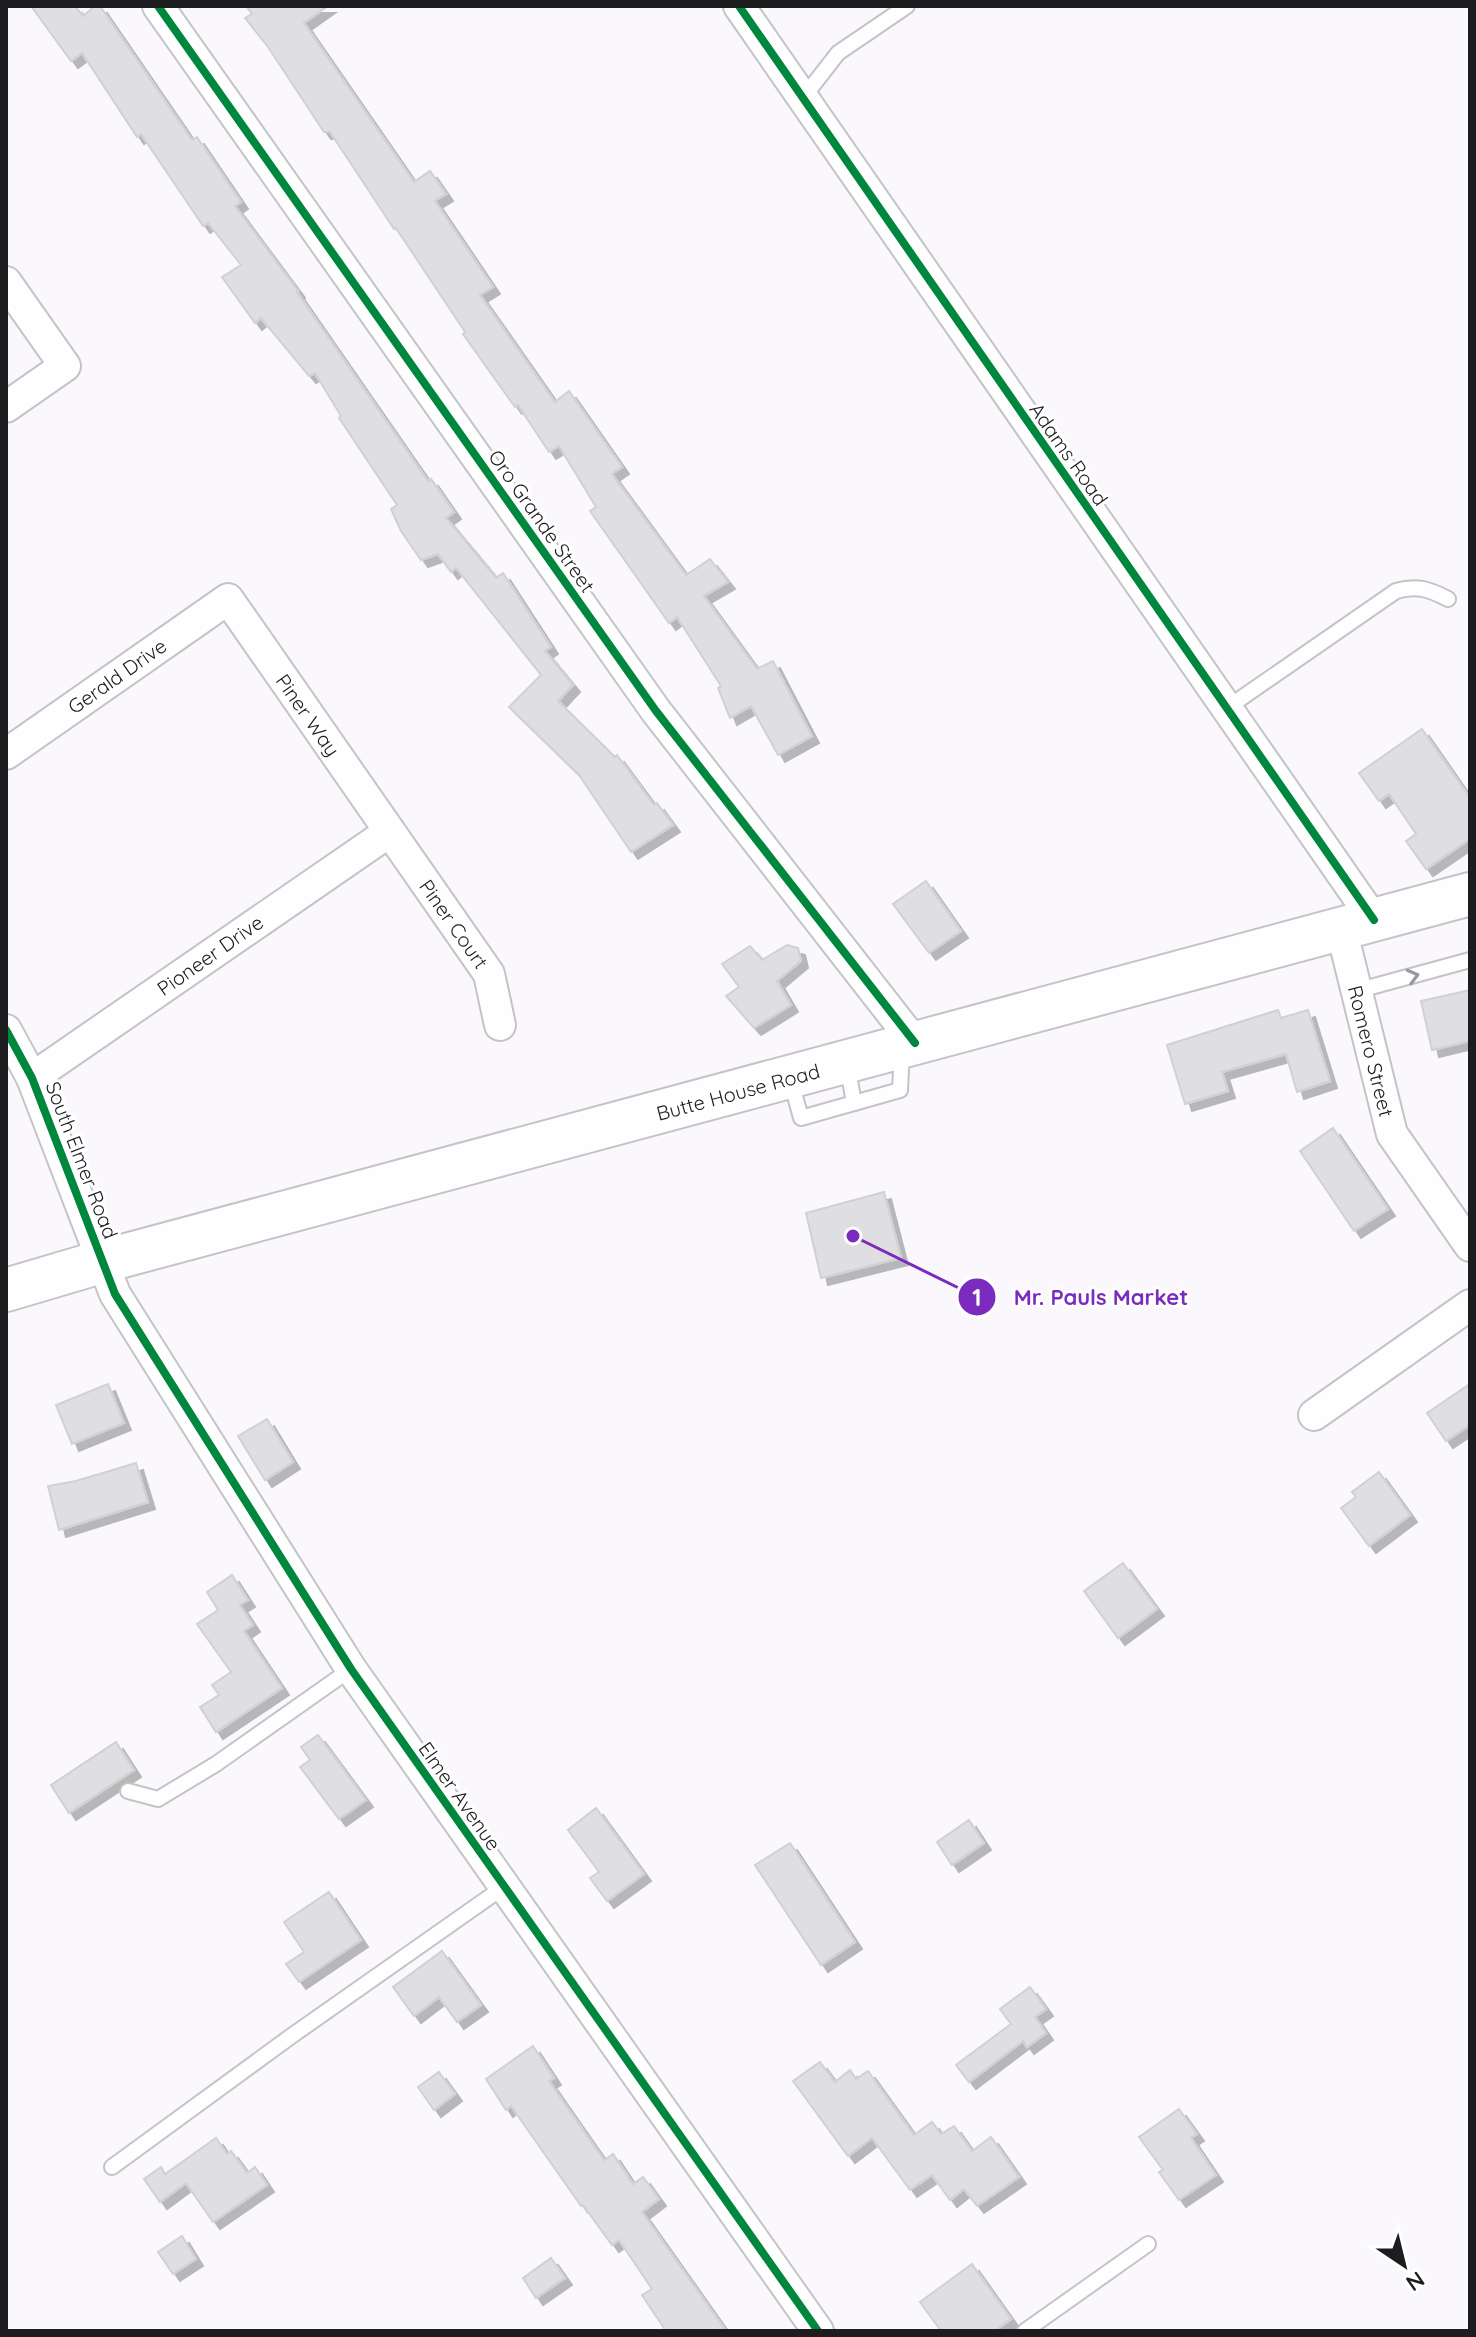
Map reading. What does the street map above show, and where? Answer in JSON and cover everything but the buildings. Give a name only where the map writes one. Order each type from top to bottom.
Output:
[{"type":"main road","name":"Butte House Road","points":[[6,1290],[104,1261],[1470,894]]},
{"type":"street","name":"Oro Grande Street","points":[[158,6],[656,711],[908,1045]]},
{"type":"street","name":"Adams Road","points":[[739,6],[1227,708],[1357,924]]},
{"type":"street","points":[[6,282],[65,366],[6,407]]},
{"type":"street","name":"Gerald Drive","points":[[6,754],[228,599]]},
{"type":"street","name":"Piner Way","points":[[228,599],[389,832]]},
{"type":"street","name":"Piner Court","points":[[389,832],[489,974],[500,1025]]},
{"type":"street","name":"Pioneer Drive","points":[[32,1078],[389,832]]},
{"type":"street","name":"Romero Street","points":[[1357,924],[1356,991],[1392,1134],[1470,1246]]},
{"type":"street","name":"South Elmer Road","points":[[6,1030],[32,1078],[104,1261]]},
{"type":"street","name":"Elmer Avenue","points":[[104,1261],[115,1294],[351,1669],[818,2331]]},
{"type":"street","points":[[1314,1415],[1470,1305]]},
{"type":"lane","points":[[803,98],[838,53],[907,6]]},
{"type":"lane","points":[[1227,708],[1396,591],[1414,586],[1432,590],[1448,599]]},
{"type":"lane","points":[[1356,991],[1470,960]]},
{"type":"lane","points":[[790,1078],[801,1118],[900,1090],[908,1045]]},
{"type":"lane","points":[[847,1062],[854,1103]]},
{"type":"lane","points":[[128,1791],[158,1799],[216,1764],[351,1669]]},
{"type":"lane","points":[[112,2167],[505,1886]]},
{"type":"lane","points":[[1025,2331],[1148,2244]]},
{"type":"cycle path","points":[[158,6],[656,711],[915,1043]]},
{"type":"cycle path","points":[[739,6],[1374,920]]},
{"type":"cycle path","points":[[6,1030],[32,1078],[115,1294],[351,1669],[818,2331]]},
{"type":"place","name":"Mr. Pauls Market","points":[[853,1236]]}]
